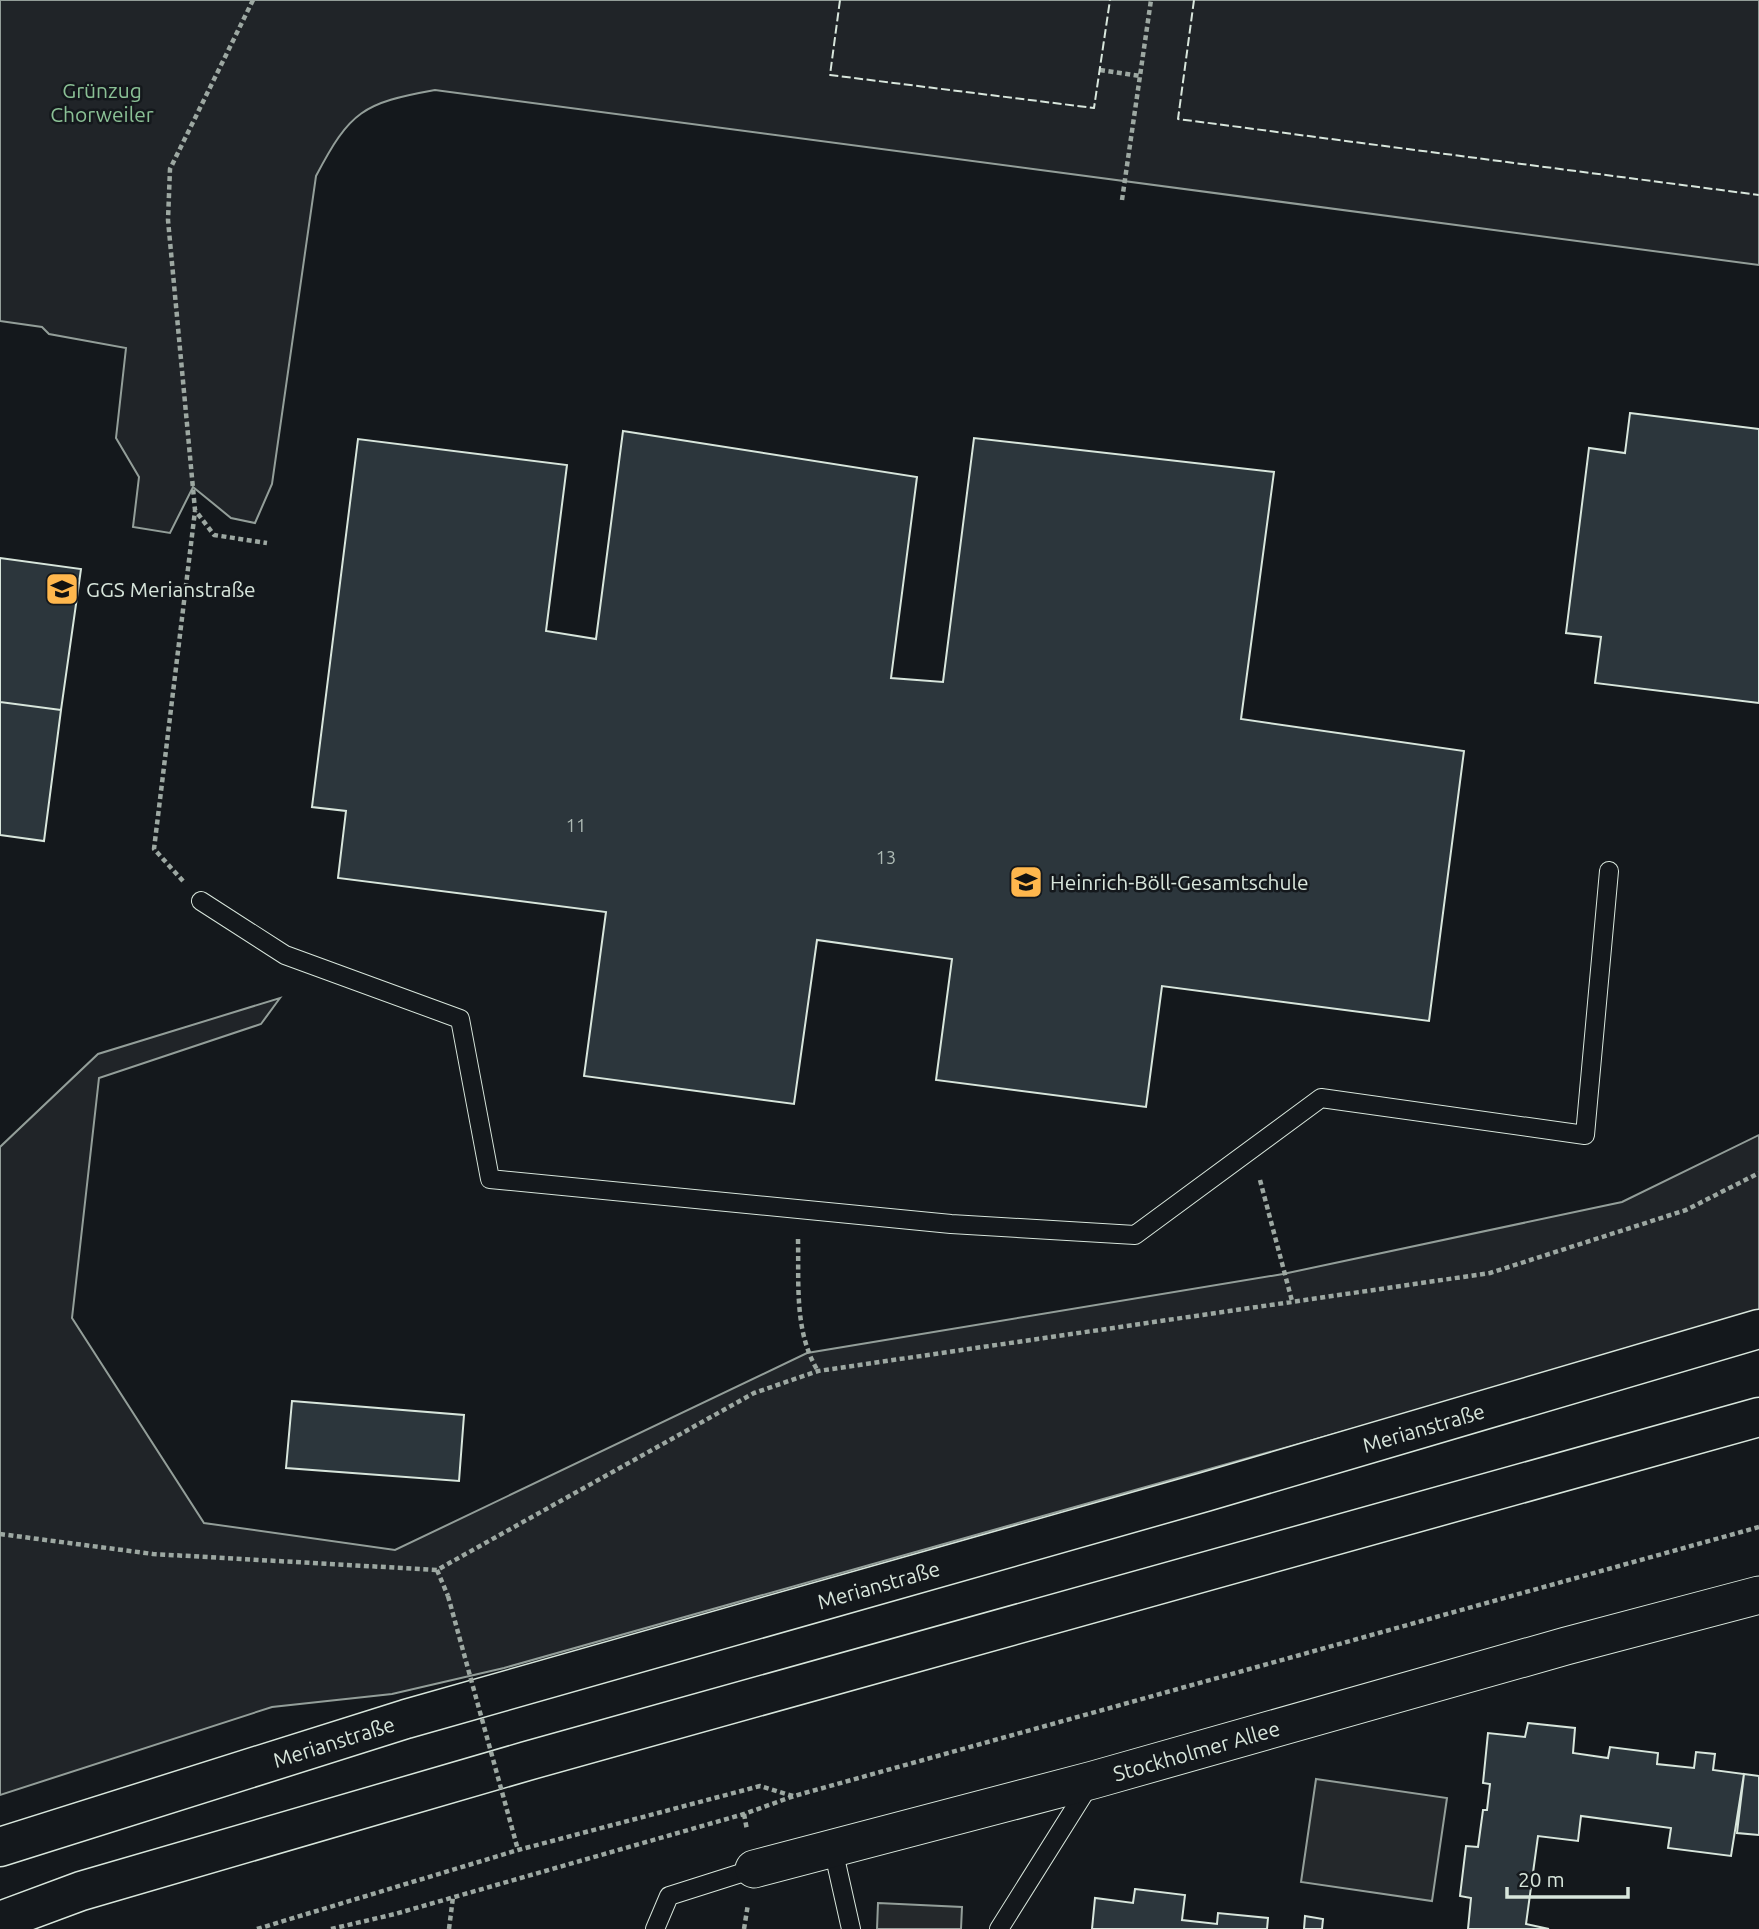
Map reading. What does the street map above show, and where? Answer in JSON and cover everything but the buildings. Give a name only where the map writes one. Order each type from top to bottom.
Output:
[{"type":"main road","name":"Merianstraße","points":[[0,1847],[407,1719],[1205,1492],[1759,1329]]},
{"type":"main road","points":[[0,1921],[81,1891],[514,1765],[1759,1417]]},
{"type":"street","name":"Stockholmer Allee","points":[[754,1869],[1093,1780],[1566,1646],[1759,1595]]},
{"type":"lane","points":[[201,901],[285,955],[460,1019],[490,1179],[950,1224],[1135,1235],[1321,1098],[1585,1135],[1609,871]]},
{"type":"lane","points":[[999,1929],[1093,1780]]},
{"type":"lane","points":[[833,1849],[852,1929]]},
{"type":"lane","name":"Stockholmer Allee","points":[[655,1929],[669,1896],[754,1869]]},
{"type":"path","points":[[201,901],[154,849],[195,510],[168,220],[170,169],[253,0]]},
{"type":"path","points":[[1122,200],[1151,0]]},
{"type":"path","points":[[1100,71],[1140,76]]},
{"type":"path","points":[[195,510],[214,535],[267,543]]},
{"type":"path","points":[[1252,1149],[1292,1301]]},
{"type":"path","points":[[0,1534],[153,1555],[437,1570],[754,1393],[818,1371],[1490,1273],[1685,1210],[1759,1173]]},
{"type":"path","points":[[797,1209],[800,1315],[807,1353],[818,1371]]},
{"type":"path","points":[[331,1929],[744,1814],[794,1796],[1759,1527]]},
{"type":"path","points":[[437,1570],[448,1596],[518,1850]]},
{"type":"path","points":[[257,1929],[518,1850],[760,1786],[794,1796]]},
{"type":"path","points":[[449,1929],[453,1897]]},
{"type":"green space","name":"Grünzug Chorweiler","points":[[0,0],[1759,0],[1759,265],[435,90],[391,100],[361,114],[339,137],[316,176],[272,484],[255,523],[231,518],[193,487],[170,533],[133,527],[139,477],[116,438],[126,348],[49,334],[42,327],[0,321]]},
{"type":"green space","points":[[280,998],[261,1024],[99,1078],[72,1318],[204,1523],[395,1550],[807,1353],[1283,1274],[1622,1202],[1759,1135],[1759,1314],[504,1668],[392,1694],[272,1707],[0,1795],[0,1147],[98,1054]]},
{"type":"shaded area","points":[[1316,1779],[1447,1798],[1432,1901],[1301,1882]]},
{"type":"shaded area","points":[[878,1903],[962,1907],[961,1929],[877,1929]]},
{"type":"fence","points":[[840,0],[830,75],[1094,108],[1110,0]]},
{"type":"fence","points":[[1194,0],[1178,119],[1759,195]]},
{"type":"place","name":"GGS Merianstraße","points":[[62,589]]},
{"type":"place","name":"Heinrich-Böll-Gesamtschule","points":[[1026,882]]}]
